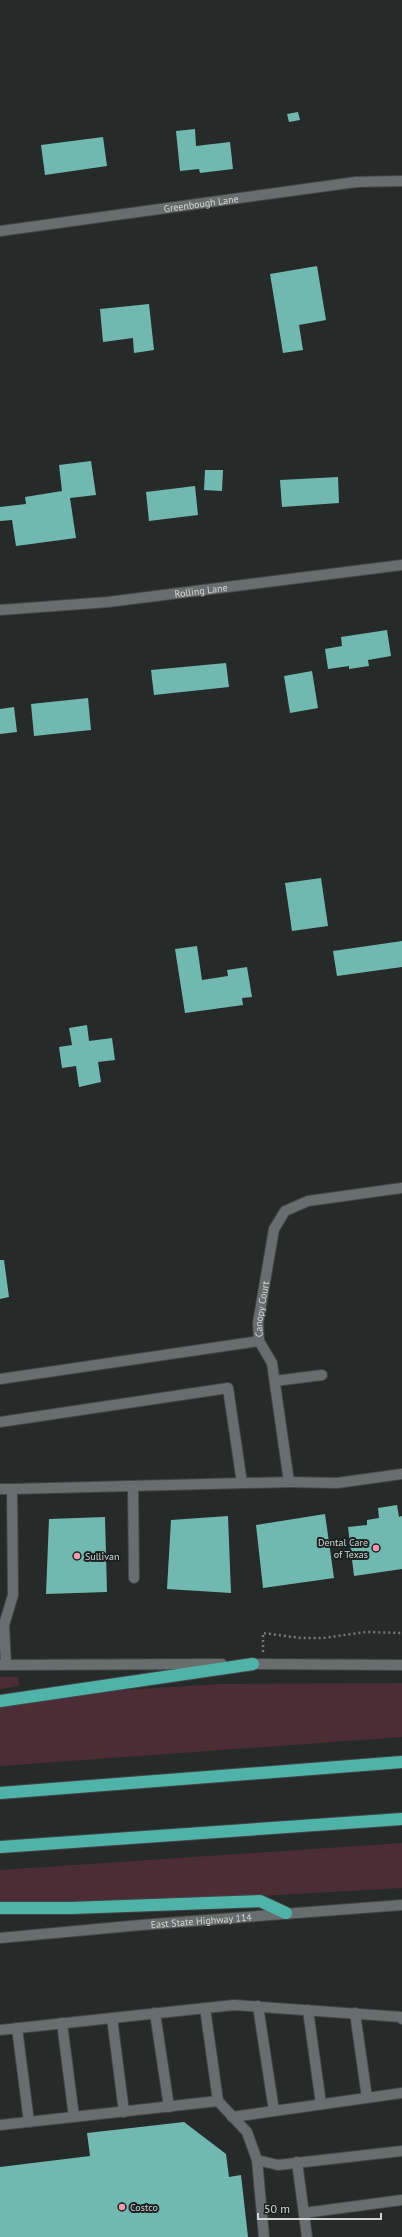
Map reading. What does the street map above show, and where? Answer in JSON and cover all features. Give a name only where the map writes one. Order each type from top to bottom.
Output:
[{"type":"highway","points":[[0,1701],[258,1664]]},
{"type":"highway","points":[[0,1793],[402,1762]]},
{"type":"highway","points":[[0,1847],[402,1819]]},
{"type":"highway","points":[[0,1908],[71,1908],[260,1901],[286,1913]]},
{"type":"street","name":"Greenbough Lane","points":[[0,231],[356,182],[402,181]]},
{"type":"street","name":"Rolling Lane","points":[[0,610],[108,602],[402,565]]},
{"type":"street","name":"Canopy Court","points":[[0,1379],[259,1341],[258,1323],[274,1229],[285,1211],[308,1200],[402,1188]]},
{"type":"street","points":[[259,1341],[272,1363],[289,1482]]},
{"type":"street","points":[[275,1381],[322,1375]]},
{"type":"street","points":[[0,1422],[228,1388],[242,1483]]},
{"type":"street","points":[[0,1489],[289,1482],[337,1483],[402,1474]]},
{"type":"street","points":[[133,1486],[134,1578]]},
{"type":"street","points":[[12,1488],[13,1594],[4,1625],[3,1665],[402,1665]]},
{"type":"street","name":"East State Highway 114","points":[[0,1938],[286,1913],[402,1905]]},
{"type":"street","points":[[0,2030],[234,2005],[355,2013],[402,2017],[402,2019]]},
{"type":"street","points":[[258,2006],[274,2111]]},
{"type":"street","points":[[204,2008],[218,2102],[247,2132],[257,2160],[264,2237]]},
{"type":"street","points":[[308,2010],[321,2104]]},
{"type":"street","points":[[155,2013],[170,2107]]},
{"type":"street","points":[[355,2013],[367,2098]]},
{"type":"street","points":[[112,2018],[124,2112]]},
{"type":"street","points":[[62,2023],[74,2117]]},
{"type":"street","points":[[18,2028],[29,2122]]},
{"type":"street","points":[[232,2117],[402,2093]]},
{"type":"street","points":[[0,2125],[218,2102]]},
{"type":"street","points":[[257,2160],[278,2165],[402,2151]]},
{"type":"street","points":[[297,2162],[307,2237]]},
{"type":"street","points":[[304,2213],[402,2200]]},
{"type":"path","points":[[258,1664],[263,1633],[301,1638],[323,1638],[366,1632],[402,1633]]},
{"type":"shaded area","points":[[0,1677],[18,1677],[19,1686],[0,1689]]},
{"type":"shaded area","points":[[402,1683],[402,1737],[0,1766],[0,1704],[106,1691],[222,1684]]},
{"type":"shaded area","points":[[402,1843],[402,1888],[151,1902],[0,1902],[0,1870]]},
{"type":"building","points":[[298,112],[300,120],[289,122],[287,114]]},
{"type":"building","points":[[195,129],[196,146],[230,142],[233,169],[200,173],[199,169],[180,171],[176,131]]},
{"type":"building","points":[[103,137],[107,166],[45,175],[41,145]]},
{"type":"building","points":[[317,266],[326,320],[299,325],[303,350],[283,353],[270,274]]},
{"type":"building","points":[[149,304],[154,350],[134,353],[133,338],[103,342],[100,309]]},
{"type":"building","points":[[91,461],[96,495],[70,498],[76,538],[16,546],[12,520],[0,521],[0,507],[26,504],[25,497],[62,491],[59,465]]},
{"type":"building","points":[[205,470],[223,470],[222,491],[204,490]]},
{"type":"building","points":[[338,477],[339,503],[282,507],[280,480]]},
{"type":"building","points":[[195,486],[198,515],[149,521],[146,492]]},
{"type":"building","points":[[387,630],[391,656],[368,660],[369,666],[349,669],[349,666],[328,669],[325,649],[342,646],[341,637]]},
{"type":"building","points":[[226,663],[229,687],[154,695],[151,670]]},
{"type":"building","points":[[312,671],[318,708],[290,713],[284,676]]},
{"type":"building","points":[[88,698],[91,730],[34,736],[31,704]]},
{"type":"building","points":[[14,707],[17,732],[0,734],[0,709]]},
{"type":"building","points":[[321,878],[328,926],[292,931],[285,883]]},
{"type":"building","points":[[402,941],[402,967],[337,976],[333,951]]},
{"type":"building","points":[[197,946],[202,980],[228,976],[227,970],[247,967],[252,997],[242,998],[243,1005],[185,1013],[175,949]]},
{"type":"building","points":[[87,1025],[89,1041],[112,1038],[115,1060],[98,1062],[101,1082],[79,1087],[76,1066],[62,1068],[59,1047],[72,1045],[69,1028]]},
{"type":"building","points":[[0,1260],[4,1260],[9,1297],[0,1299]]},
{"type":"building","name":"Dental Care of Texas","points":[[397,1505],[399,1517],[402,1516],[402,1569],[354,1576],[348,1527],[367,1525],[367,1520],[379,1518],[378,1508]]},
{"type":"building","points":[[325,1514],[334,1578],[263,1588],[256,1525]]},
{"type":"building","points":[[228,1516],[231,1593],[167,1589],[171,1520]]},
{"type":"building","name":"Sullivan","points":[[105,1517],[107,1592],[46,1594],[49,1519]]},
{"type":"building","name":"Costco","points":[[184,2122],[226,2154],[229,2177],[241,2175],[248,2237],[0,2237],[0,2167],[90,2156],[87,2133]]},
{"type":"place","name":"Dental Care of Texas","points":[[376,1548]]},
{"type":"place","name":"Sullivan","points":[[77,1556]]},
{"type":"place","name":"Costco","points":[[122,2207]]}]
